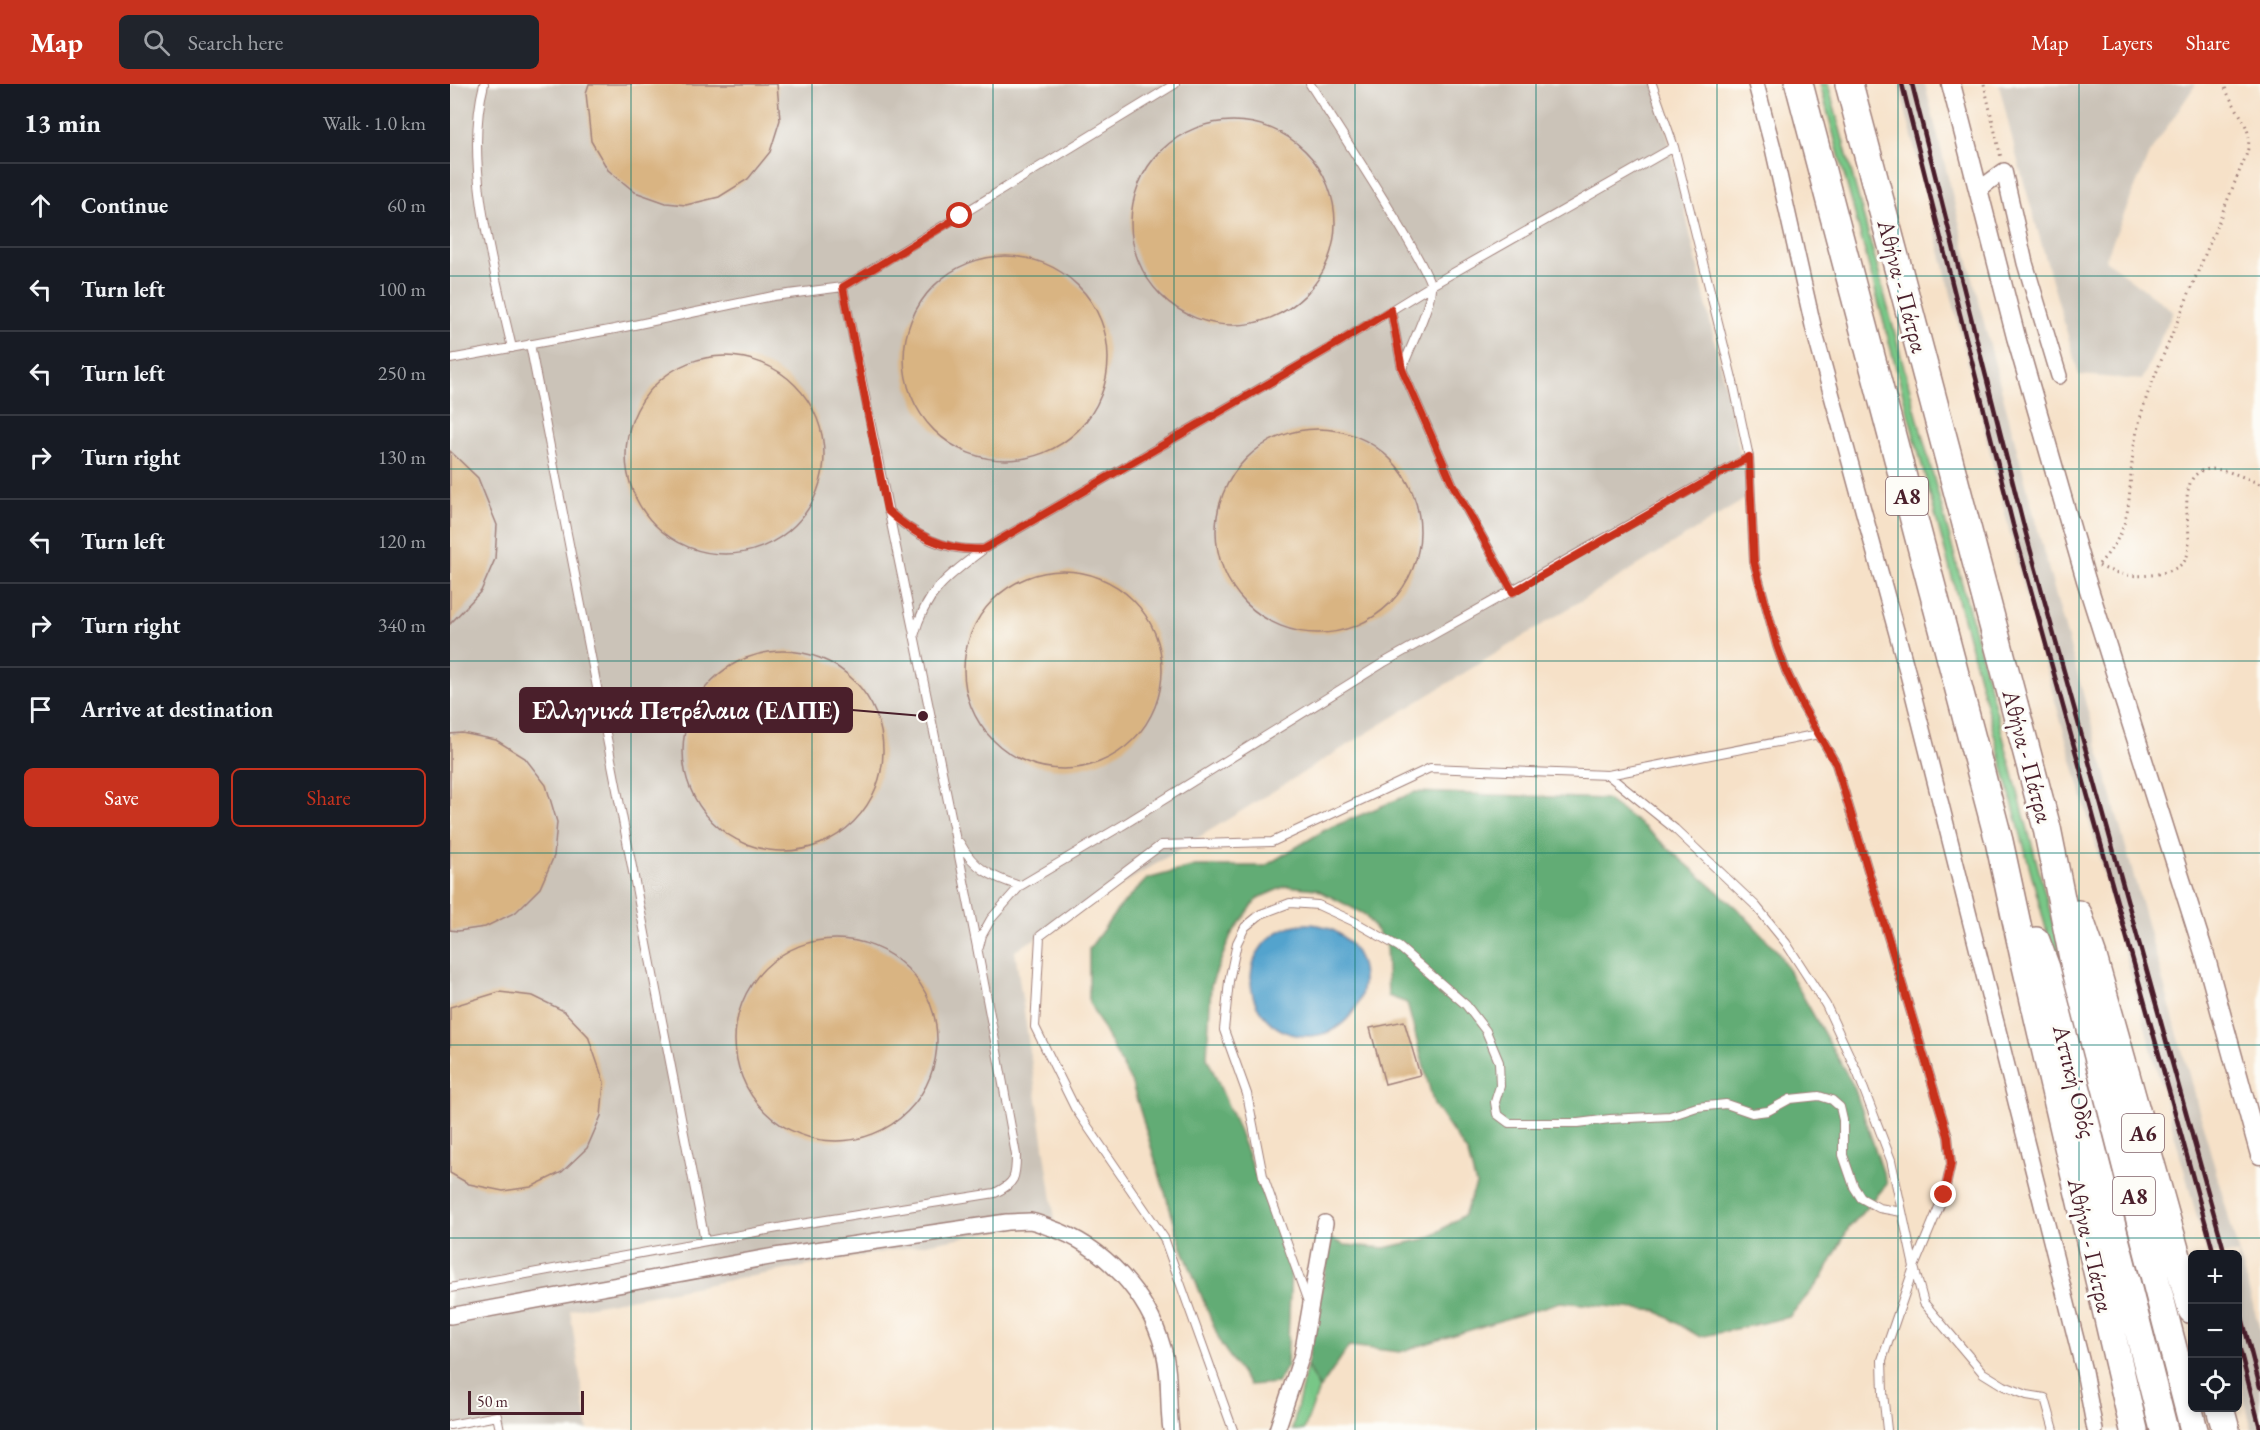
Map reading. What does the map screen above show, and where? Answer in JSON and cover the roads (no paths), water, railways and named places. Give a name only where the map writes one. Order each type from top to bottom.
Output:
[{"type":"highway","name":"Αθήνα - Πάτρα","points":[[1798,84],[1999,841],[2134,1430]]},
{"type":"highway","name":"Αθήνα - Πάτρα","points":[[1849,84],[2047,828],[2074,963],[2194,1430]]},
{"type":"highway","name":"Αττική Οδός","points":[[2047,828],[2093,957],[2191,1304]]},
{"type":"highway","name":"Αττική Οδός","points":[[1999,841],[2046,968],[2164,1430]]},
{"type":"highway","points":[[2221,1412],[2226,1430]]},
{"type":"street","points":[[1756,84],[1773,148],[1814,330],[1965,892],[2079,1350],[2095,1430]]},
{"type":"street","points":[[1951,84],[2016,338],[2086,580],[2206,959],[2260,1155]]},
{"type":"street","points":[[1978,190],[2004,171],[2025,263],[2059,376]]},
{"type":"street","points":[[450,1316],[775,1256],[1007,1222],[1032,1221],[1067,1233],[1095,1251],[1114,1266],[1131,1285],[1152,1318],[1164,1348],[1171,1430]]},
{"type":"street","points":[[1277,1430],[1302,1355],[1325,1223]]},
{"type":"lane","points":[[484,84],[480,100],[477,137],[480,185],[489,242],[512,348]]},
{"type":"lane","points":[[450,359],[773,296],[843,287],[1175,84]]},
{"type":"lane","points":[[1310,84],[1403,232],[1432,285],[1428,304],[1402,369]]},
{"type":"lane","points":[[1652,84],[1674,147],[1728,360],[1749,457],[1754,562],[1786,671],[1836,764],[1948,1136],[1951,1164],[1944,1195],[1914,1267],[1882,1360],[1887,1430]]},
{"type":"lane","points":[[913,639],[918,619],[928,598],[943,581],[984,549],[1338,343],[1432,285],[1674,147]]},
{"type":"lane","points":[[450,1288],[705,1241],[994,1193],[1009,1186],[1016,1174],[1016,1155],[978,948],[913,639],[843,287]]},
{"type":"lane","points":[[1391,310],[1402,369],[1453,485],[1513,592]]},
{"type":"lane","points":[[531,344],[705,1241]]},
{"type":"lane","points":[[978,948],[991,919],[1020,886],[1133,819],[1383,663],[1513,592],[1749,457]]},
{"type":"lane","points":[[887,510],[899,521],[928,539],[965,550],[984,549]]},
{"type":"lane","points":[[1233,1430],[1164,1238],[1075,1108],[1035,1027],[1040,936],[1161,845],[1272,842],[1430,768],[1608,775],[1819,734]]},
{"type":"lane","points":[[1608,775],[1676,829],[1756,906],[1786,943],[1826,1005],[1858,1074],[1892,1160],[1914,1267],[1924,1303],[1983,1373],[2012,1389],[2027,1395],[2045,1398],[2054,1430]]},
{"type":"lane","points":[[955,834],[968,858],[976,866],[1020,886]]},
{"type":"lane","points":[[1310,1308],[1263,1176],[1246,1094],[1224,1030],[1229,981],[1237,944],[1245,927],[1261,914],[1290,903],[1318,905],[1355,922],[1399,947],[1466,1005],[1486,1031],[1499,1062],[1500,1086],[1495,1102],[1497,1114],[1509,1123],[1578,1123],[1610,1119],[1653,1118],[1670,1116],[1697,1107],[1726,1104],[1752,1113],[1768,1111],[1790,1099],[1819,1096],[1832,1100],[1840,1107],[1843,1155],[1854,1187],[1861,1198],[1879,1208],[1902,1212]]},
{"type":"lane","points":[[450,1425],[497,1416],[500,1430]]},
{"type":"water","points":[[1307,924],[1328,928],[1346,941],[1359,959],[1363,980],[1359,1001],[1346,1019],[1328,1032],[1307,1036],[1286,1032],[1268,1019],[1255,1001],[1251,980],[1255,959],[1268,941],[1286,928]]},
{"type":"railway","points":[[1902,84],[2013,525],[2213,1250]]},
{"type":"railway","points":[[1912,84],[2023,523],[2224,1250]]},
{"type":"railway","points":[[2239,1304],[2260,1387]]},
{"type":"railway","points":[[2242,1358],[2260,1428]]},
{"type":"place","name":"Ελληνικά Πετρέλαια (ΕΛΠΕ)","points":[[923,716]]}]
